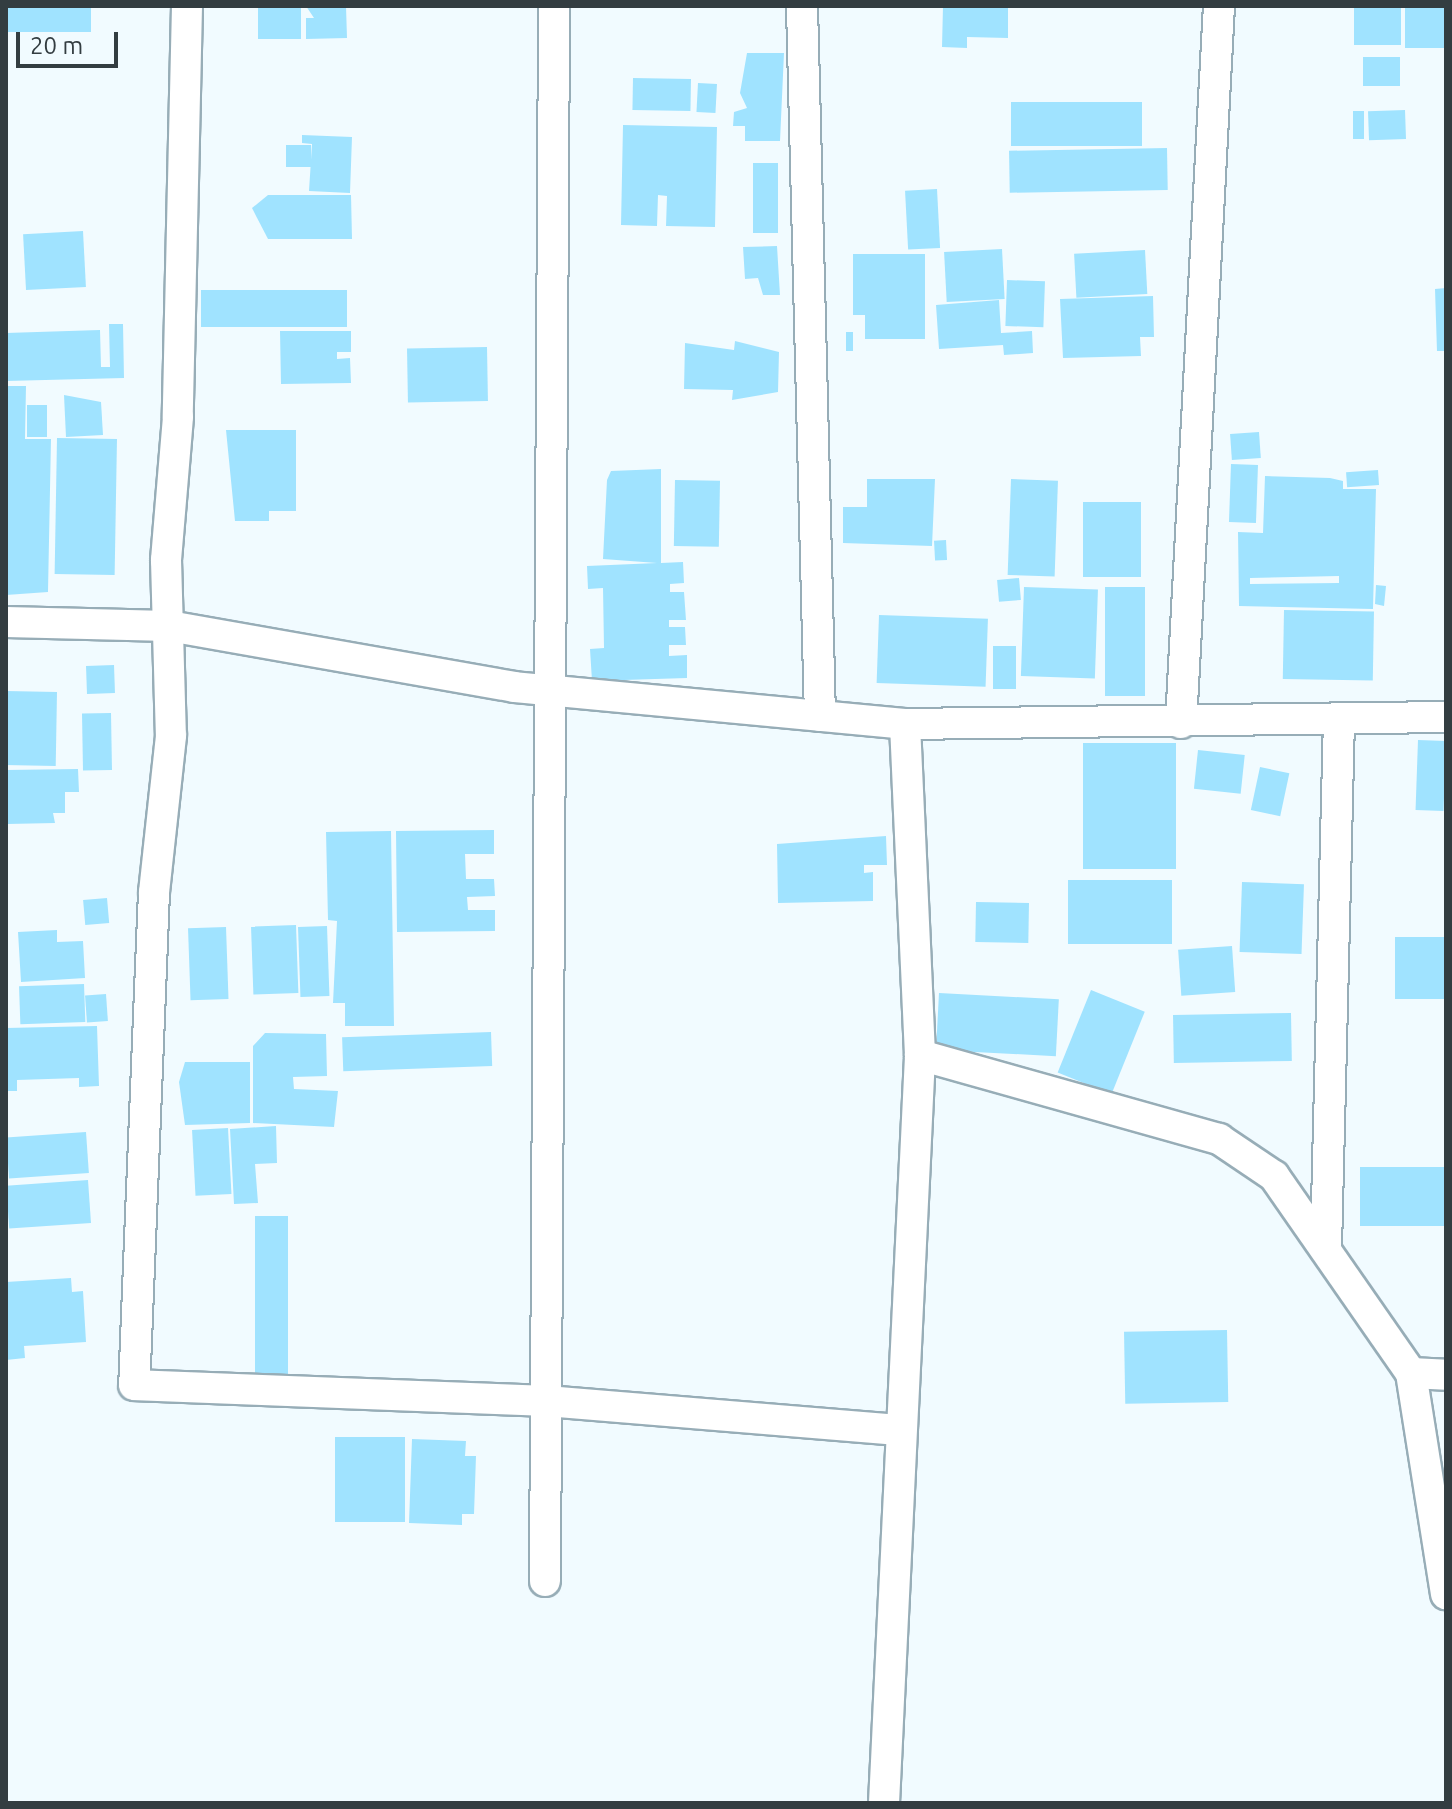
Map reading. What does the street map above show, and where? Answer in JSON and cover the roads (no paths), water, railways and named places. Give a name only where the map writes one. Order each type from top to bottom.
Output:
[{"type":"street","points":[[187,6],[169,626],[171,736],[154,892],[134,1385],[546,1401],[899,1430]]},
{"type":"street","points":[[545,1581],[554,6]]},
{"type":"street","points":[[802,6],[820,716]]},
{"type":"street","points":[[1181,723],[1219,6]]},
{"type":"street","points":[[6,622],[169,626],[552,691],[905,724],[1181,723],[1446,717]]},
{"type":"street","points":[[1326,1247],[1339,719]]},
{"type":"street","points":[[884,1803],[899,1430],[920,1055],[905,724]]},
{"type":"street","points":[[920,1055],[1219,1139],[1274,1176],[1411,1373],[1446,1594]]},
{"type":"street","points":[[1411,1373],[1446,1375]]}]
